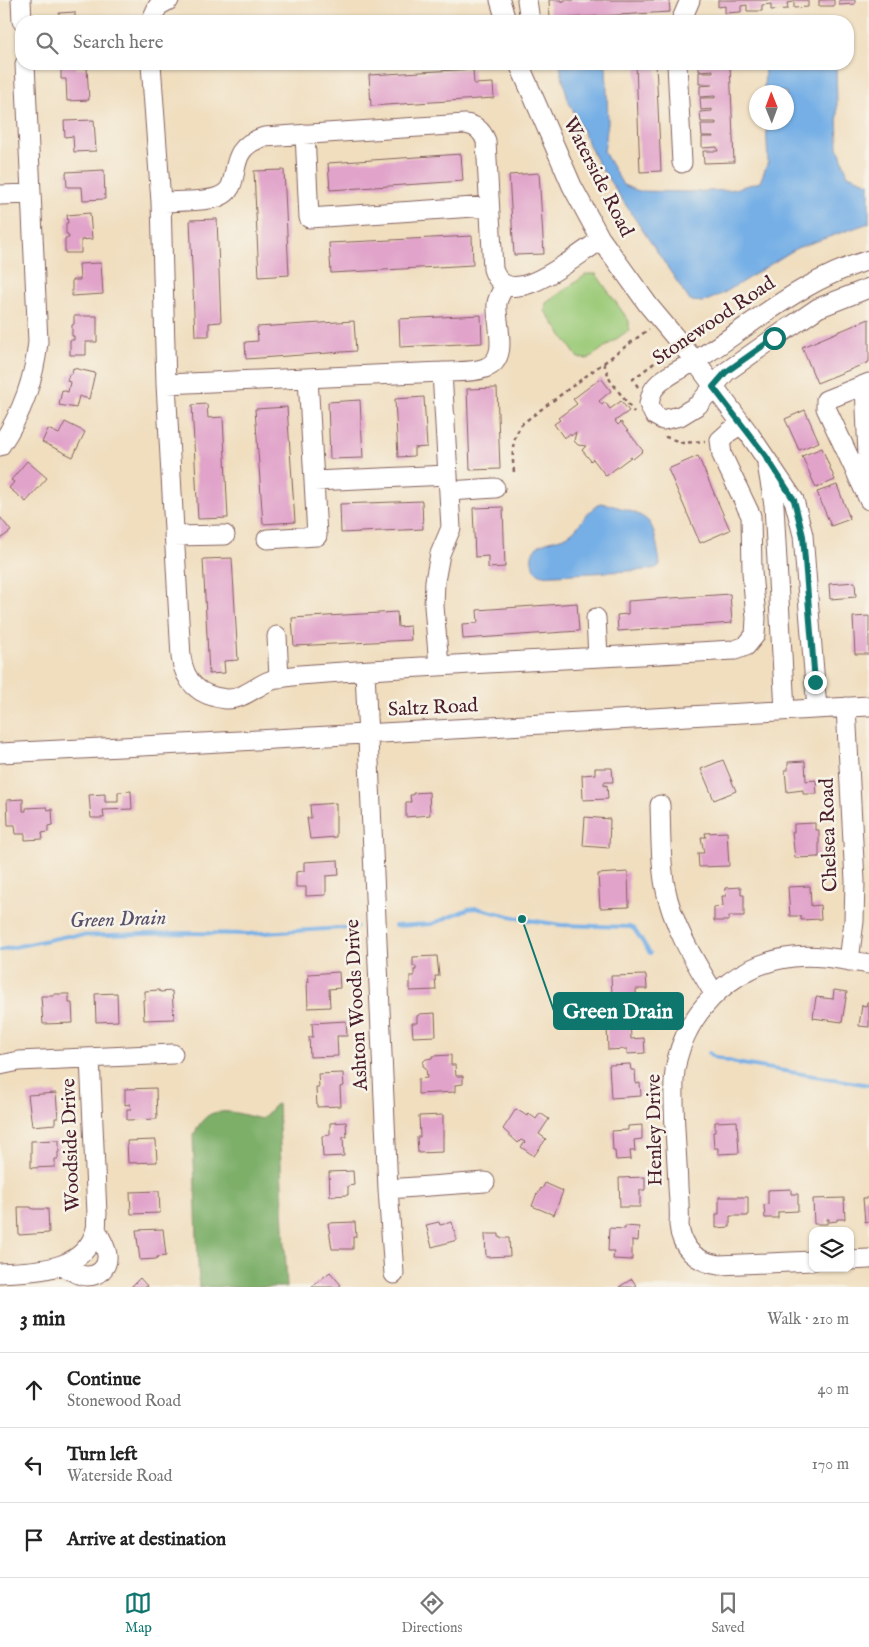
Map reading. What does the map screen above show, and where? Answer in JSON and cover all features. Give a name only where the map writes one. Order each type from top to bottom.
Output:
[{"type":"street","points":[[21,0],[22,15]]},
{"type":"street","points":[[154,15],[158,6],[168,0]]},
{"type":"street","points":[[500,0],[504,15]]},
{"type":"street","points":[[527,0],[529,15]]},
{"type":"street","points":[[684,15],[690,0]]},
{"type":"street","points":[[0,446],[24,404],[36,358],[38,326],[24,70]]},
{"type":"street","points":[[150,70],[161,202],[166,384],[181,657],[183,671],[193,686],[209,696],[228,699],[246,694],[268,682],[297,675],[735,650],[746,646],[755,635],[756,618],[752,572],[751,516],[722,456],[720,440],[742,424]]},
{"type":"street","name":"Waterside Road","points":[[522,70],[572,186],[600,238],[649,306],[695,361],[765,455],[794,500],[803,536],[817,709]]},
{"type":"street","name":"Waterside Road","points":[[535,70],[539,108]]},
{"type":"street","points":[[677,70],[682,163]]},
{"type":"street","points":[[161,202],[219,197],[230,189],[233,183],[238,157],[249,143],[264,137],[471,125],[480,130],[486,141],[493,269],[497,279],[505,285],[518,287],[535,282],[592,246],[600,238]]},
{"type":"street","points":[[305,134],[309,218],[490,206]]},
{"type":"street","points":[[0,195],[31,194]]},
{"type":"street","name":"Stonewood Road","points":[[869,260],[844,268],[810,285],[763,313],[695,361],[673,374],[654,390],[649,404],[654,415],[663,420],[680,416],[698,405],[726,372],[818,308],[869,288]]},
{"type":"street","points":[[166,384],[480,370],[489,367],[495,361],[499,352],[497,304],[505,285]]},
{"type":"street","points":[[439,666],[434,606],[435,581],[440,554],[451,528],[442,372]]},
{"type":"street","points":[[267,539],[317,536],[308,378]]},
{"type":"street","points":[[869,480],[867,384],[826,400],[826,408],[869,500]]},
{"type":"street","name":"Waterside Road","points":[[765,455],[774,505],[785,711]]},
{"type":"street","points":[[314,481],[448,483],[495,488]]},
{"type":"street","points":[[174,536],[226,535]]},
{"type":"street","points":[[752,572],[806,569]]},
{"type":"street","points":[[596,618],[598,657]]},
{"type":"street","points":[[278,636],[279,679]]},
{"type":"street","name":"Ashton Woods Drive","points":[[365,671],[388,1189],[394,1274]]},
{"type":"street","name":"Saltz Road","points":[[0,752],[869,706]]},
{"type":"street","name":"Chelsea Road","points":[[846,707],[855,881],[854,921],[849,960]]},
{"type":"street","points":[[660,805],[665,886],[670,904],[686,944],[715,995]]},
{"type":"street","name":"Henley Drive","points":[[809,1261],[709,1264],[694,1256],[683,1243],[680,1234],[674,1078],[676,1066],[685,1036],[701,1010],[715,995],[742,974],[775,960],[810,956],[869,964]]},
{"type":"street","points":[[0,1066],[19,1061],[173,1054]]},
{"type":"street","name":"Woodside Drive","points":[[0,1273],[39,1271],[61,1266],[80,1254],[90,1243],[96,1230],[97,1214],[90,1058]]},
{"type":"street","points":[[388,1189],[485,1182]]},
{"type":"street","name":"Woodside Drive","points":[[61,1266],[86,1276],[92,1276],[101,1271],[107,1260],[107,1252],[96,1230]]},
{"type":"street","points":[[854,1260],[869,1259]]},
{"type":"path","points":[[514,472],[512,456],[516,433],[523,423],[649,329]]},
{"type":"path","points":[[604,363],[610,380],[621,392],[639,419]]},
{"type":"green space","points":[[587,274],[596,274],[629,321],[629,330],[588,359],[578,358],[545,311],[546,303]]},
{"type":"green space","points":[[278,1104],[287,1287],[199,1287],[193,1136],[204,1119],[217,1112],[232,1112],[262,1119]]},
{"type":"water","points":[[561,70],[606,70],[608,122],[604,152],[623,185],[639,191],[687,192],[730,190],[760,182],[768,162],[766,130],[794,130],[794,85],[764,85],[765,70],[836,70],[838,147],[848,175],[869,183],[869,223],[797,248],[724,293],[704,302],[690,301],[597,162],[568,100]]},
{"type":"water","points":[[601,503],[634,512],[649,522],[655,536],[660,565],[656,568],[645,570],[539,574],[534,568],[532,560],[535,549],[543,543],[567,536],[592,509]]},
{"type":"building","points":[[549,0],[562,0],[564,2],[564,0],[669,0],[670,12],[619,15],[550,15]]},
{"type":"building","points":[[718,0],[808,0],[808,7],[794,8],[794,2],[787,3],[788,9],[771,10],[771,4],[762,5],[762,11],[747,11],[747,5],[741,6],[741,12],[725,13],[725,6],[718,7]]},
{"type":"building","points":[[819,0],[834,0],[834,6],[819,6]]},
{"type":"building","points":[[839,0],[855,0],[855,4],[839,5]]},
{"type":"building","points":[[75,12],[75,15],[59,15],[59,13]]},
{"type":"building","points":[[61,70],[87,70],[89,100],[67,101],[66,79],[61,79]]},
{"type":"building","points":[[473,70],[474,84],[493,83],[494,98],[371,106],[369,75]]},
{"type":"building","points":[[636,70],[656,70],[661,171],[640,172]]},
{"type":"building","points":[[713,70],[730,70],[734,162],[704,163],[703,151],[718,151],[717,147],[702,148],[702,137],[713,136],[702,136],[701,124],[716,124],[716,122],[701,122],[700,112],[712,111],[712,109],[701,110],[700,98],[715,98],[715,96],[700,97],[700,86],[712,84],[699,84],[699,72],[713,72]]},
{"type":"building","points":[[94,120],[96,151],[74,152],[73,136],[65,137],[64,121]]},
{"type":"building","points":[[461,154],[463,181],[330,190],[328,163]]},
{"type":"building","points":[[104,170],[105,199],[83,200],[82,187],[67,187],[66,172]]},
{"type":"building","points":[[284,170],[289,275],[259,277],[254,171]]},
{"type":"building","points":[[539,173],[544,254],[514,255],[509,175]]},
{"type":"building","points":[[90,213],[92,239],[81,240],[81,253],[65,253],[65,238],[69,238],[68,234],[66,234],[67,215]]},
{"type":"building","points":[[217,219],[221,322],[209,323],[209,336],[195,336],[190,220]]},
{"type":"building","points":[[472,236],[473,265],[331,273],[329,243]]},
{"type":"building","points":[[101,263],[103,294],[72,296],[72,280],[80,280],[79,264]]},
{"type":"building","points":[[481,315],[482,343],[400,347],[399,319]]},
{"type":"building","points":[[74,316],[97,316],[97,342],[86,342],[86,355],[70,355],[70,340],[74,340],[72,325],[74,324]]},
{"type":"building","points":[[869,319],[869,362],[817,383],[802,347]]},
{"type":"building","points":[[354,321],[356,351],[246,359],[245,342],[258,341],[257,327]]},
{"type":"building","points":[[73,368],[95,373],[89,399],[79,396],[76,408],[59,405],[62,390],[68,392],[70,382],[67,381],[69,374],[72,374]]},
{"type":"building","points":[[601,378],[611,391],[599,401],[602,405],[605,402],[610,409],[621,401],[629,411],[615,421],[618,425],[621,422],[643,451],[633,459],[631,457],[606,476],[593,459],[591,461],[582,450],[586,446],[578,445],[574,441],[576,432],[564,438],[554,424],[560,420],[558,418],[577,404],[573,399]]},
{"type":"building","points":[[497,388],[500,469],[470,470],[467,389]]},
{"type":"building","points":[[424,397],[427,447],[414,448],[414,456],[398,457],[395,399]]},
{"type":"building","points":[[360,400],[363,458],[330,459],[328,402]]},
{"type":"building","points":[[207,404],[208,418],[223,417],[228,518],[198,519],[192,405]]},
{"type":"building","points":[[287,407],[295,522],[263,524],[255,409]]},
{"type":"building","points":[[805,410],[819,442],[799,450],[785,419]]},
{"type":"building","points":[[65,422],[85,432],[73,457],[42,442],[48,429],[59,434]]},
{"type":"building","points":[[822,448],[835,480],[816,488],[802,456]]},
{"type":"building","points":[[698,456],[730,530],[700,543],[668,469]]},
{"type":"building","points":[[27,461],[47,478],[26,502],[9,488],[14,482],[11,480]]},
{"type":"building","points":[[837,485],[850,519],[831,526],[817,492]]},
{"type":"building","points":[[422,501],[423,529],[341,533],[340,504]]},
{"type":"building","points":[[503,507],[505,567],[488,568],[488,556],[475,557],[473,508]]},
{"type":"building","points":[[0,517],[11,531],[0,539]]},
{"type":"building","points":[[232,558],[238,660],[224,661],[225,673],[209,674],[203,559]]},
{"type":"building","points":[[855,582],[856,597],[830,599],[829,584]]},
{"type":"building","points":[[730,594],[732,623],[618,631],[617,615],[628,614],[628,601]]},
{"type":"building","points":[[577,603],[579,631],[463,639],[462,624],[478,623],[477,610]]},
{"type":"building","points":[[397,612],[398,627],[410,626],[411,640],[294,646],[292,618]]},
{"type":"building","points":[[869,616],[869,654],[855,654],[853,617]]},
{"type":"building","points":[[723,760],[736,791],[714,800],[701,769]]},
{"type":"building","points":[[805,761],[806,781],[816,780],[817,794],[803,794],[803,790],[787,792],[785,770],[788,770],[788,762]]},
{"type":"building","points":[[595,768],[612,768],[613,782],[604,782],[604,786],[607,785],[608,799],[583,800],[582,775],[595,774]]},
{"type":"building","points":[[131,791],[132,809],[103,810],[104,818],[91,818],[89,795],[105,794],[105,802],[118,802],[118,792]]},
{"type":"building","points":[[429,792],[430,815],[406,817],[406,802],[411,802],[410,795],[413,795],[413,793]]},
{"type":"building","points":[[23,799],[23,811],[26,811],[26,808],[47,807],[48,810],[52,809],[53,825],[48,826],[48,832],[42,833],[43,839],[25,840],[25,834],[16,834],[15,825],[8,825],[7,800]]},
{"type":"building","points":[[336,803],[336,837],[310,839],[307,818],[311,818],[310,805]]},
{"type":"building","points":[[585,817],[610,819],[609,848],[583,846]]},
{"type":"building","points":[[815,823],[815,830],[819,830],[819,857],[795,858],[792,832],[794,832],[794,824]]},
{"type":"building","points":[[727,832],[729,866],[699,867],[698,853],[704,853],[701,837],[706,837],[705,833]]},
{"type":"building","points":[[338,860],[339,875],[326,876],[326,895],[306,896],[306,887],[296,887],[296,872],[304,871],[304,862]]},
{"type":"building","points":[[628,872],[629,907],[600,908],[598,874]]},
{"type":"building","points":[[810,886],[811,906],[820,905],[821,919],[801,920],[801,916],[790,916],[788,887]]},
{"type":"building","points":[[741,887],[741,895],[744,895],[744,916],[729,916],[729,921],[714,921],[714,907],[723,906],[722,896],[726,896],[725,888]]},
{"type":"building","points":[[437,956],[439,976],[435,976],[436,990],[410,991],[410,976],[414,976],[414,970],[416,970],[416,966],[413,966],[413,957]]},
{"type":"building","points":[[339,972],[340,988],[329,989],[330,1007],[308,1008],[308,974]]},
{"type":"building","points":[[646,975],[647,989],[636,989],[637,1010],[613,1011],[611,976]]},
{"type":"building","points":[[159,990],[160,992],[172,991],[174,1019],[144,1020],[143,1000],[145,1000],[145,991]]},
{"type":"building","points":[[834,990],[847,992],[842,1022],[813,1018],[816,997],[833,999]]},
{"type":"building","points":[[117,993],[118,1021],[96,1022],[95,994]]},
{"type":"building","points":[[54,994],[69,994],[69,1003],[72,1003],[73,1023],[43,1024],[41,996],[54,996]]},
{"type":"building","points":[[867,1002],[869,1002],[869,1027],[859,1026],[862,1005],[866,1006]]},
{"type":"building","points":[[435,1013],[436,1036],[413,1037],[412,1023],[417,1023],[417,1016],[419,1014]]},
{"type":"building","points":[[630,1019],[631,1039],[644,1038],[645,1053],[627,1054],[627,1049],[608,1050],[607,1027],[613,1027],[613,1020]]},
{"type":"building","points":[[346,1021],[347,1036],[337,1036],[338,1056],[310,1057],[309,1037],[313,1037],[312,1023]]},
{"type":"building","points":[[451,1055],[451,1065],[455,1065],[456,1076],[463,1076],[463,1084],[455,1085],[455,1092],[418,1094],[418,1079],[427,1078],[423,1062],[426,1059],[432,1058],[432,1056]]},
{"type":"building","points":[[630,1064],[631,1070],[635,1070],[636,1084],[640,1083],[641,1096],[611,1098],[609,1065]]},
{"type":"building","points":[[343,1073],[344,1086],[340,1087],[341,1106],[317,1107],[316,1087],[319,1087],[318,1074]]},
{"type":"building","points":[[156,1088],[157,1119],[127,1120],[127,1109],[131,1109],[130,1104],[125,1105],[125,1089]]},
{"type":"building","points":[[56,1093],[58,1118],[55,1118],[55,1124],[32,1126],[28,1095]]},
{"type":"building","points":[[516,1109],[527,1116],[528,1113],[536,1119],[540,1113],[549,1119],[539,1134],[546,1139],[534,1156],[521,1147],[525,1142],[521,1140],[518,1143],[503,1129]]},
{"type":"building","points":[[443,1115],[443,1152],[418,1153],[417,1137],[420,1137],[419,1116]]},
{"type":"building","points":[[737,1121],[739,1153],[718,1154],[718,1148],[714,1148],[713,1132],[715,1132],[715,1122]]},
{"type":"building","points":[[346,1122],[347,1137],[343,1137],[344,1156],[323,1157],[322,1136],[330,1135],[330,1123]]},
{"type":"building","points":[[642,1125],[642,1139],[634,1140],[635,1151],[630,1151],[631,1159],[616,1160],[615,1151],[613,1151],[612,1131],[628,1130],[628,1126]]},
{"type":"building","points":[[59,1140],[58,1159],[55,1159],[55,1167],[31,1168],[31,1141]]},
{"type":"building","points":[[156,1140],[157,1162],[128,1163],[127,1141]]},
{"type":"building","points":[[353,1171],[354,1185],[348,1186],[348,1195],[330,1196],[329,1172]]},
{"type":"building","points":[[645,1177],[645,1190],[640,1190],[640,1207],[620,1207],[619,1178]]},
{"type":"building","points":[[545,1183],[563,1191],[554,1215],[532,1206],[537,1193]]},
{"type":"building","points":[[791,1189],[791,1194],[798,1194],[798,1211],[778,1212],[778,1218],[765,1218],[764,1205],[768,1204],[768,1190]]},
{"type":"building","points":[[159,1191],[160,1213],[131,1214],[130,1192]]},
{"type":"building","points":[[719,1197],[748,1197],[748,1216],[730,1216],[730,1227],[716,1228],[716,1214],[719,1214]]},
{"type":"building","points":[[844,1198],[845,1219],[829,1222],[829,1219],[827,1219],[827,1224],[814,1224],[813,1199]]},
{"type":"building","points":[[863,1198],[869,1198],[869,1221],[865,1222]]},
{"type":"building","points":[[18,1207],[48,1209],[49,1233],[19,1235]]},
{"type":"building","points":[[355,1222],[356,1237],[353,1237],[353,1249],[332,1249],[328,1223]]},
{"type":"building","points":[[439,1222],[440,1225],[452,1222],[457,1240],[432,1247],[426,1225]]},
{"type":"building","points":[[625,1226],[639,1227],[638,1241],[632,1240],[632,1260],[613,1259],[614,1251],[608,1251],[609,1228],[625,1229]]},
{"type":"building","points":[[163,1229],[166,1256],[157,1257],[157,1259],[140,1260],[136,1230]]},
{"type":"building","points":[[485,1234],[499,1234],[499,1238],[509,1238],[510,1256],[486,1257]]},
{"type":"building","points":[[330,1272],[341,1285],[338,1287],[311,1287]]},
{"type":"building","points":[[140,1278],[148,1287],[131,1287]]},
{"type":"building","points":[[632,1279],[637,1287],[619,1287]]},
{"type":"waterway","name":"Green Drain","points":[[395,926],[432,924],[468,909],[476,908],[522,919],[561,925],[630,927],[634,929],[650,953]]},
{"type":"waterway","name":"Green Drain","points":[[0,950],[67,936],[185,933],[249,934],[357,927]]},
{"type":"waterway","name":"Green Drain","points":[[709,1053],[714,1057],[736,1063],[869,1085]]},
{"type":"place","name":"Green Drain","points":[[522,919]]},
{"type":"route","points":[[774,338],[726,372],[713,387],[765,455],[794,500],[803,536],[815,682]]}]
